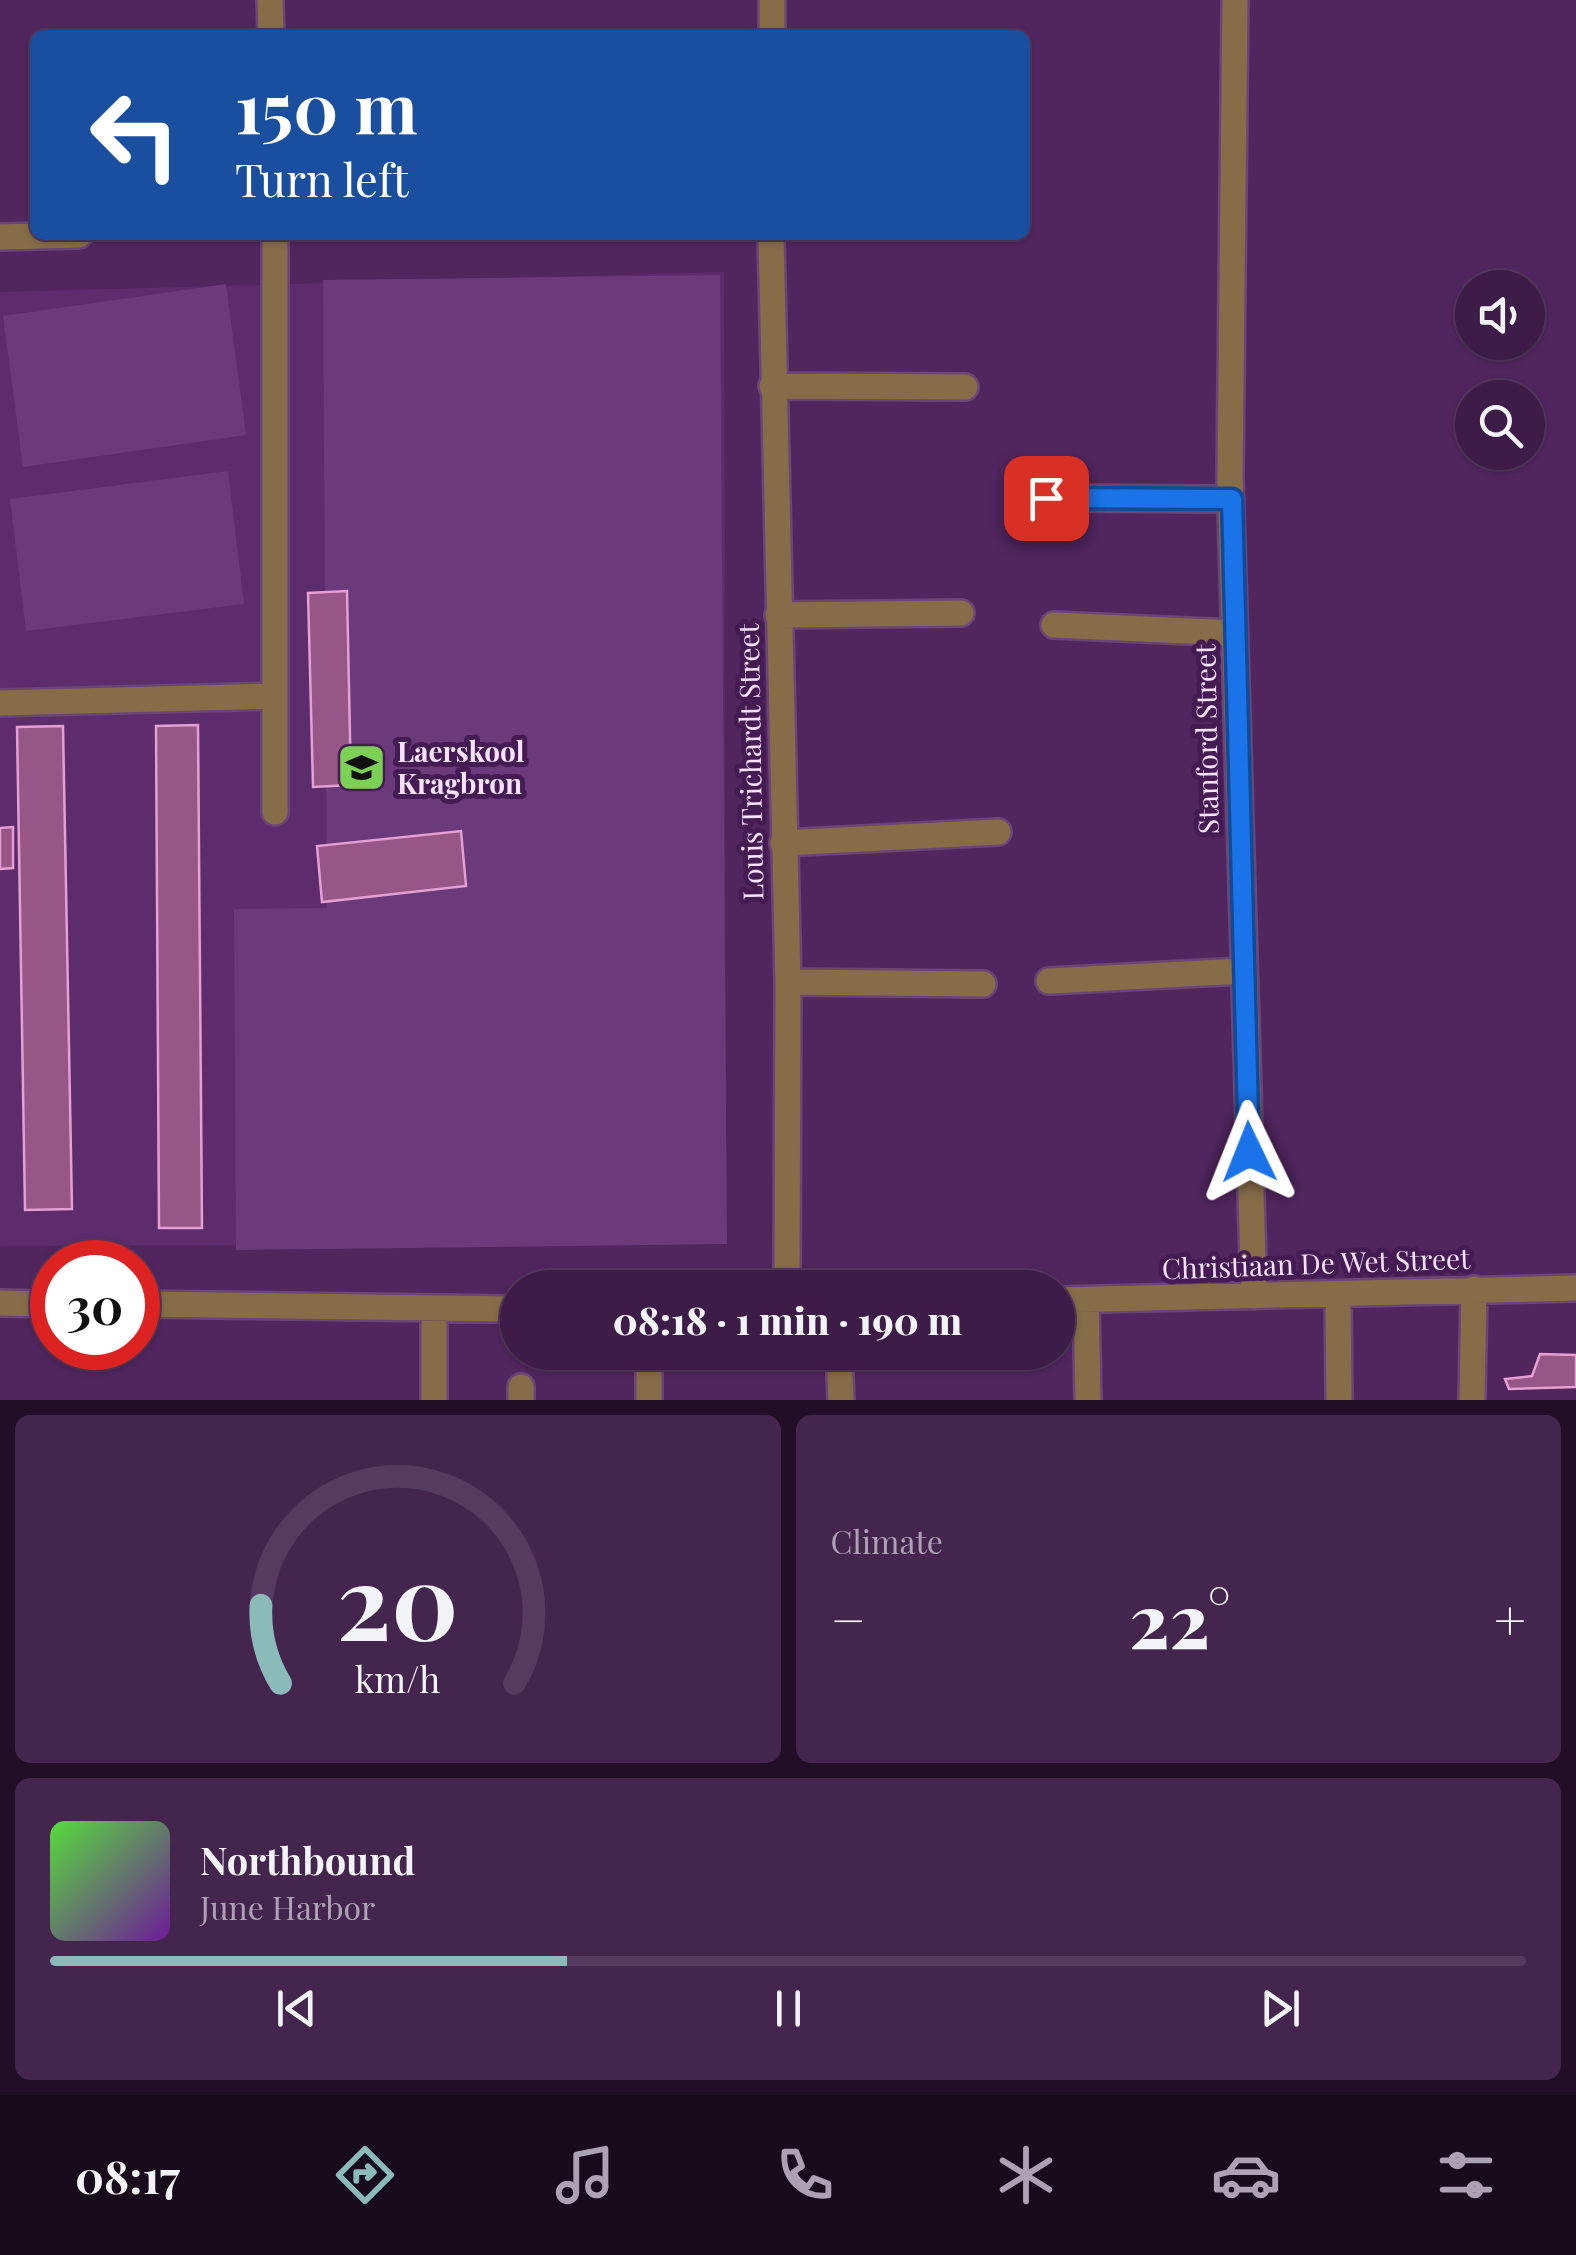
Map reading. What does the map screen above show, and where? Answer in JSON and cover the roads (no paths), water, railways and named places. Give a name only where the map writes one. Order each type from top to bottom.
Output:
[{"type":"street","points":[[270,0],[271,30]]},
{"type":"street","points":[[772,0],[772,30]]},
{"type":"street","name":"Stanford Street","points":[[1234,0],[1234,633],[1254,1296]]},
{"type":"street","points":[[0,238],[30,237]]},
{"type":"street","points":[[274,812],[275,240]]},
{"type":"street","name":"Louis Trichardt Street","points":[[771,240],[788,982],[787,1270]]},
{"type":"street","points":[[772,386],[964,387]]},
{"type":"street","points":[[1046,498],[1232,499]]},
{"type":"street","points":[[778,615],[961,613]]},
{"type":"street","points":[[1054,625],[1234,633]]},
{"type":"street","points":[[0,703],[275,696]]},
{"type":"street","points":[[784,843],[998,832]]},
{"type":"street","points":[[1048,981],[1243,971]]},
{"type":"street","points":[[788,982],[983,984]]},
{"type":"street","name":"Christiaan De Wet Street","points":[[1075,1300],[1576,1288]]},
{"type":"street","points":[[1472,1400],[1474,1289]]},
{"type":"street","points":[[1338,1294],[1339,1400]]},
{"type":"street","points":[[1086,1300],[1088,1400]]},
{"type":"street","points":[[0,1303],[30,1304]]},
{"type":"street","points":[[160,1304],[500,1309]]},
{"type":"street","points":[[434,1308],[434,1400]]},
{"type":"street","points":[[648,1370],[649,1400]]},
{"type":"street","points":[[840,1370],[841,1400]]},
{"type":"place","name":"Laerskool Kragbron","points":[[362,768]]}]
